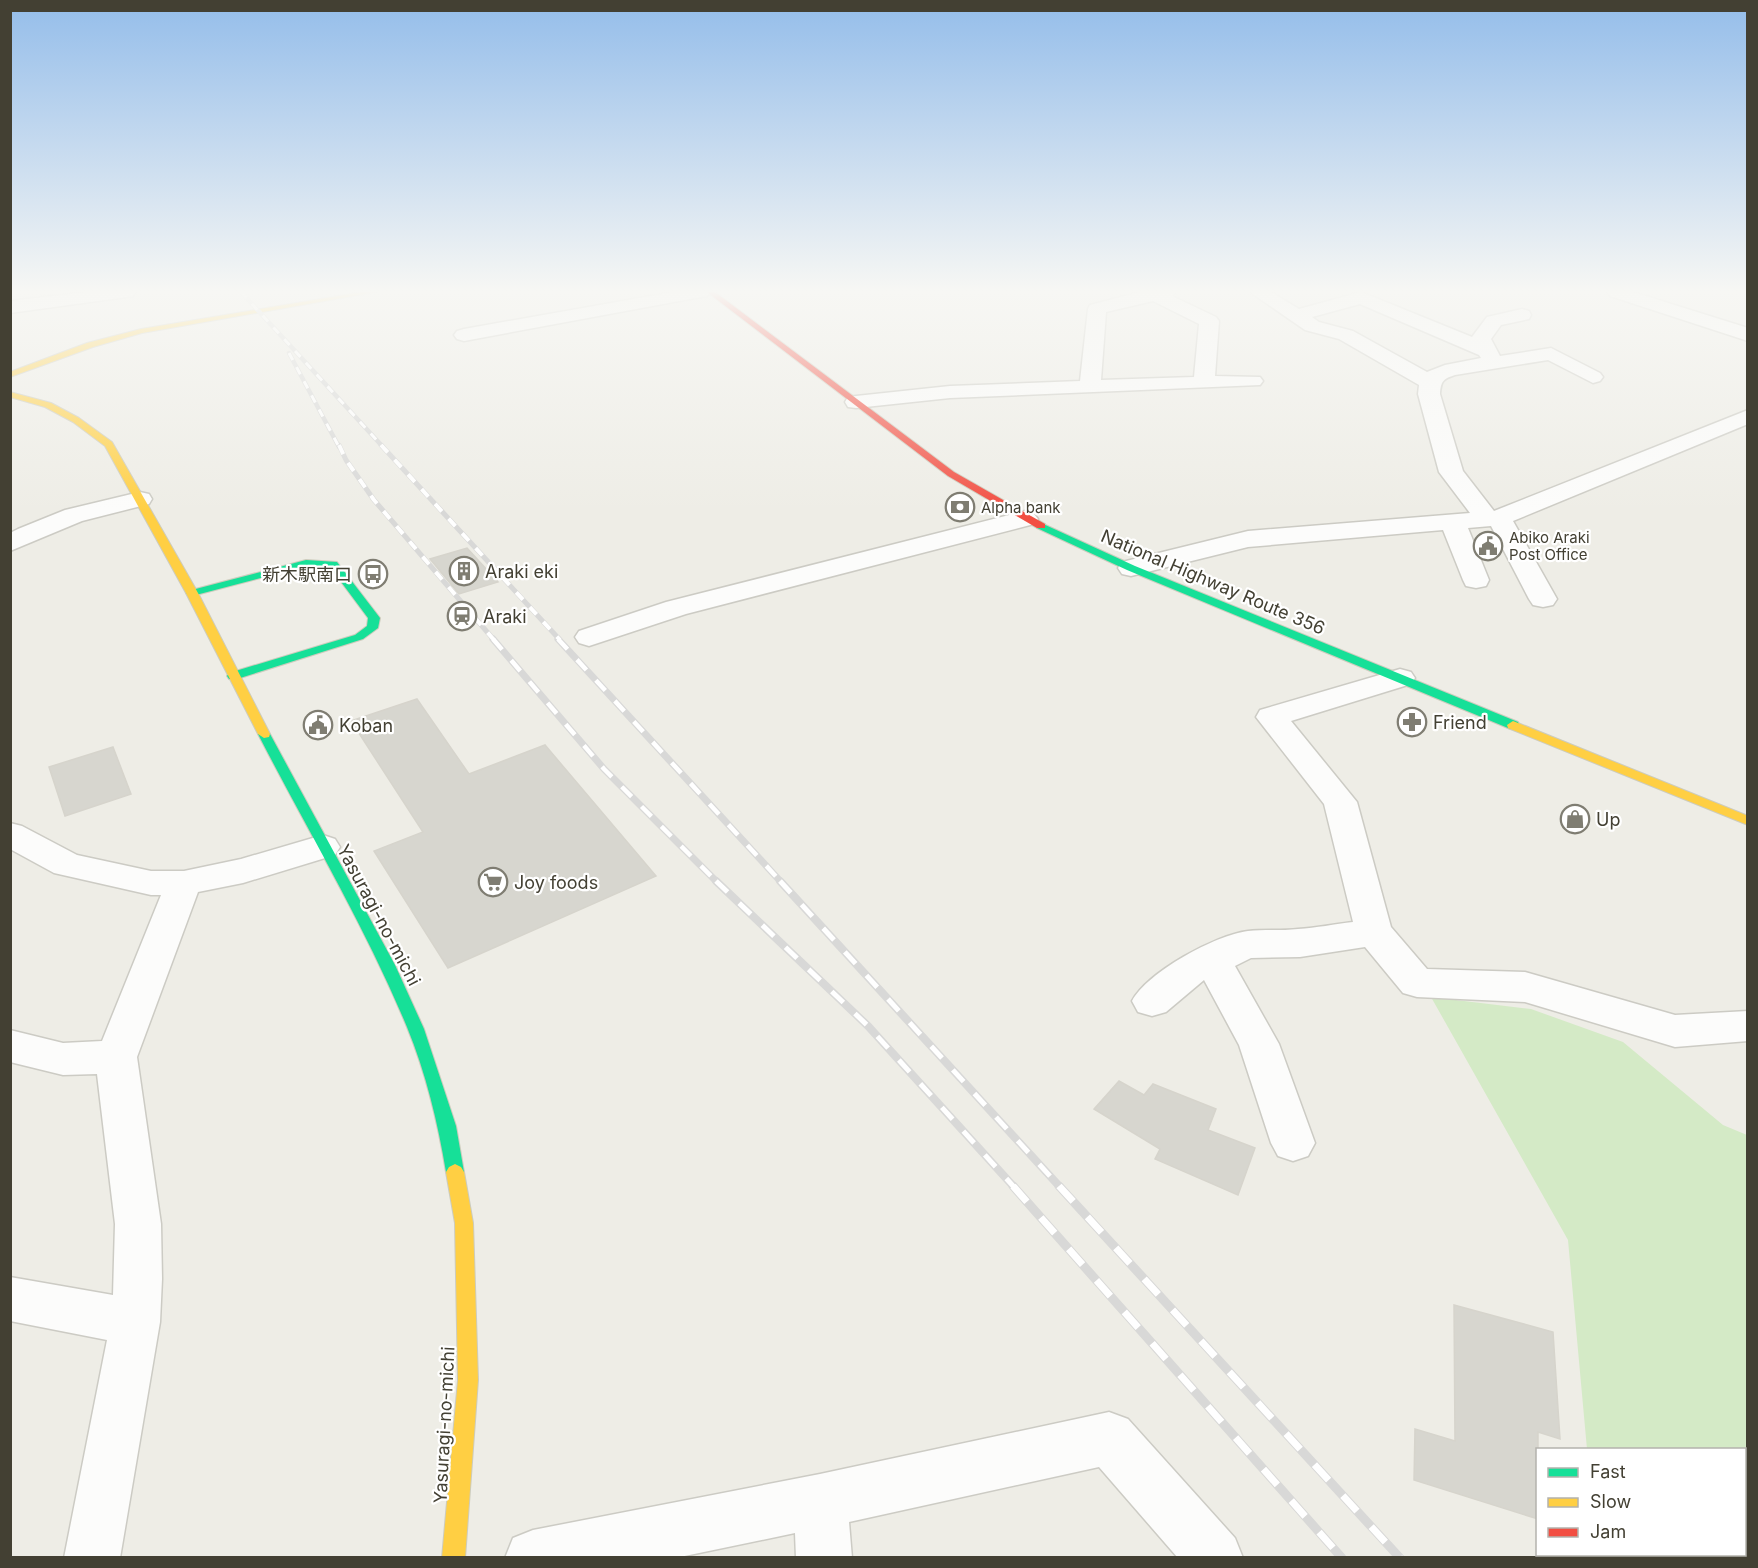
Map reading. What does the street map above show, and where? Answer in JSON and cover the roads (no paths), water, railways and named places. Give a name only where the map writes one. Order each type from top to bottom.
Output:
[{"type":"main road","points":[[10,375],[36,365]]},
{"type":"main road","name":"National Highway Route 356","points":[[807,365],[951,474],[1025,519],[1131,568],[1748,821]]},
{"type":"main road","name":"Yasuragi-no-michi","points":[[10,394],[48,405],[76,420],[109,444],[192,593],[233,676],[387,965],[416,1029],[447,1126],[464,1223],[468,1369],[453,1557]]},
{"type":"main road","points":[[192,593],[306,563],[322,562],[333,564],[374,618],[372,628],[359,637],[233,676]]},
{"type":"street","points":[[1090,387],[1092,365]]},
{"type":"street","points":[[1204,382],[1205,365]]},
{"type":"street","points":[[1400,365],[1430,382]]},
{"type":"street","points":[[1470,365],[1437,374],[1430,382],[1429,394],[1451,472],[1493,518],[1543,599]]},
{"type":"street","points":[[1571,365],[1593,377]]},
{"type":"street","points":[[856,402],[950,392],[1253,381]]},
{"type":"street","points":[[1131,568],[1248,539],[1493,518],[1743,422]]},
{"type":"street","points":[[10,543],[41,527],[83,511],[140,499]]},
{"type":"street","points":[[10,514],[41,527]]},
{"type":"street","points":[[589,638],[676,608],[1025,519]]},
{"type":"street","points":[[1452,521],[1476,580]]},
{"type":"street","points":[[1400,678],[1271,717],[1340,802],[1374,932],[1417,983],[1525,987],[1675,1031],[1748,1026]]},
{"type":"street","points":[[10,834],[67,865],[151,883],[184,883],[243,871],[323,847]]},
{"type":"street","points":[[92,1557],[135,1322],[138,1224],[116,1057],[184,883]]},
{"type":"street","points":[[1152,1001],[1193,968],[1246,945],[1300,943],[1374,932]]},
{"type":"street","points":[[1212,960],[1259,1044],[1293,1143]]},
{"type":"street","points":[[10,1046],[63,1059],[116,1057]]},
{"type":"street","points":[[10,1299],[135,1322]]},
{"type":"street","points":[[533,1557],[820,1501],[1109,1438],[1215,1557]]},
{"type":"street","points":[[820,1501],[824,1557]]},
{"type":"railway","points":[[295,365],[339,447]]},
{"type":"railway","points":[[308,365],[383,447]]},
{"type":"railway","points":[[339,445],[346,460],[374,500],[494,640]]},
{"type":"railway","points":[[381,445],[560,640]]},
{"type":"railway","points":[[493,639],[604,769],[716,881]]},
{"type":"railway","points":[[558,639],[782,883]]},
{"type":"railway","points":[[716,881],[868,1026],[1014,1187]]},
{"type":"railway","points":[[780,881],[1060,1187]]},
{"type":"railway","points":[[1013,1186],[1342,1558]]},
{"type":"railway","points":[[1059,1186],[1400,1558]]},
{"type":"place","name":"Alpha bank","points":[[960,507]]},
{"type":"place","name":"Abiko Araki Post Office","points":[[1488,546]]},
{"type":"place","name":"Araki eki","points":[[464,571]]},
{"type":"place","name":"新木駅南口","points":[[373,574]]},
{"type":"place","name":"Araki","points":[[462,616]]},
{"type":"place","name":"Friend","points":[[1412,722]]},
{"type":"place","name":"Koban","points":[[318,725]]},
{"type":"place","name":"Up","points":[[1575,819]]},
{"type":"place","name":"Joy foods","points":[[493,882]]}]
